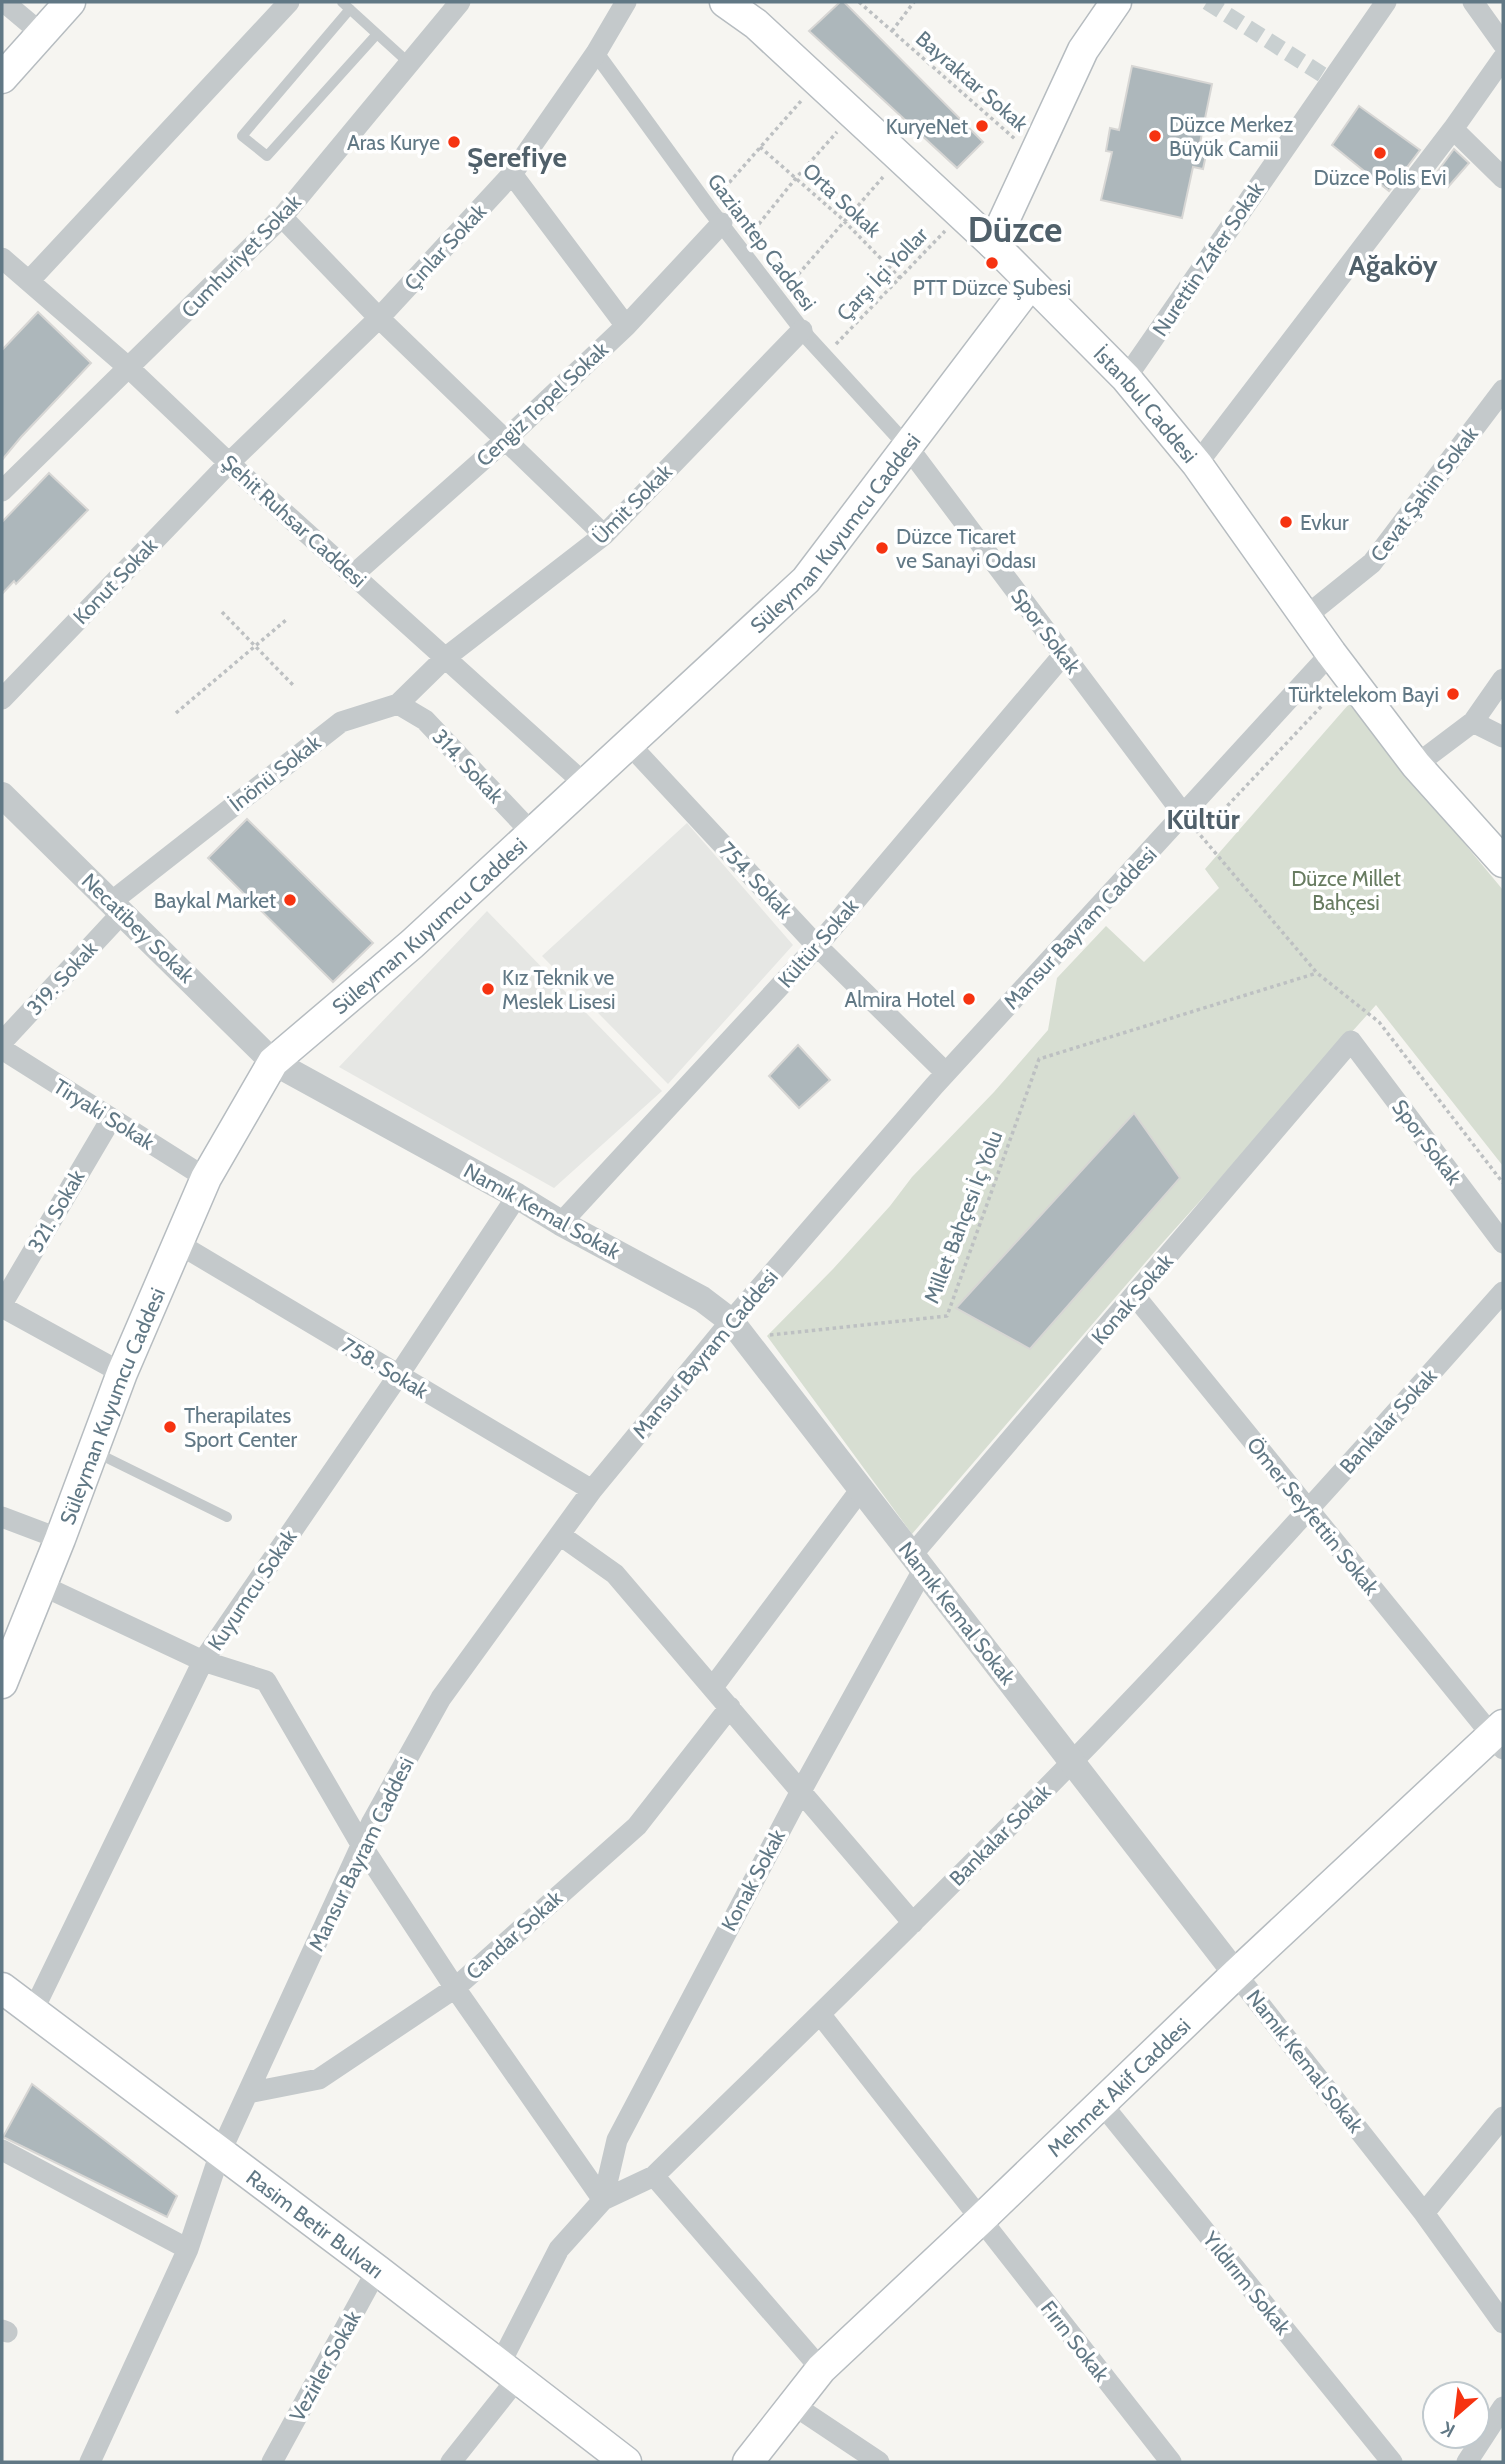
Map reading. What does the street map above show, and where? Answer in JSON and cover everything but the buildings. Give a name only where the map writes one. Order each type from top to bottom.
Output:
[{"type":"main road","points":[[2,78],[70,2]]},
{"type":"main road","name":"İstanbul Caddesi","points":[[724,2],[756,24],[854,113],[993,244],[1126,378],[1197,464],[1331,653],[1416,765],[1503,862]]},
{"type":"main road","points":[[993,244],[1083,50],[1116,2]]},
{"type":"main road","name":"Süleyman Kuyumcu Caddesi","points":[[2,1683],[60,1539],[122,1373],[206,1178],[274,1062],[412,944],[806,580],[1031,283]]},
{"type":"main road","name":"Mehmet Akif Caddesi","points":[[748,2462],[821,2369],[1236,1974],[1499,1737]]},
{"type":"main road","name":"Rasim Betir Bulvarı","points":[[2,1988],[377,2270],[626,2462]]},
{"type":"street","points":[[5,2],[41,33]]},
{"type":"street","points":[[29,281],[289,2]]},
{"type":"street","name":"Cumhuriyet Sokak","points":[[2,491],[282,217],[460,2]]},
{"type":"street","name":"Çınlar Sokak","points":[[229,463],[379,318],[512,174],[596,53],[626,2]]},
{"type":"street","name":"Nurettin Zafer Sokak","points":[[1126,378],[1386,2]]},
{"type":"street","points":[[1473,2],[1503,44]]},
{"type":"street","name":"Gaziantep Caddesi","points":[[596,53],[802,330],[907,446]]},
{"type":"street","points":[[1197,464],[1453,129],[1503,58]]},
{"type":"street","points":[[1453,129],[1503,178]]},
{"type":"street","points":[[512,174],[626,326]]},
{"type":"street","name":"Cengiz Topel Sokak","points":[[353,575],[626,326],[715,215]]},
{"type":"street","points":[[282,217],[379,318],[604,535]]},
{"type":"street","name":"Şehit Ruhsar Caddesi","points":[[2,258],[129,369],[229,463],[586,785]]},
{"type":"street","name":"Ümit Sokak","points":[[445,658],[604,535],[802,330]]},
{"type":"street","name":"Cevat Şahin Sokak","points":[[1305,617],[1372,564],[1503,390]]},
{"type":"street","name":"Spor Sokak","points":[[907,446],[1184,816]]},
{"type":"street","name":"Konut Sokak","points":[[2,699],[229,463]]},
{"type":"street","name":"Mansur Bayram Caddesi","points":[[90,2462],[188,2249],[220,2153],[372,1822],[441,1698],[592,1490],[738,1329],[946,1073],[1331,653]]},
{"type":"street","name":"Kültür Sokak","points":[[561,1223],[817,946],[1064,654]]},
{"type":"street","name":"İnönü Sokak","points":[[117,908],[341,722],[398,704],[445,658]]},
{"type":"street","points":[[1416,765],[1473,722],[1503,679]]},
{"type":"street","name":"314. Sokak","points":[[398,704],[425,720],[533,834]]},
{"type":"street","points":[[1473,722],[1503,737]]},
{"type":"street","name":"754. Sokak","points":[[629,744],[817,946],[946,1073]]},
{"type":"street","name":"Necatibey Sokak","points":[[2,795],[274,1062]]},
{"type":"street","name":"319. Sokak","points":[[2,1042],[117,908]]},
{"type":"street","name":"Spor Sokak","points":[[1351,1041],[1503,1243]]},
{"type":"street","name":"Konak Sokak","points":[[603,2200],[617,2140],[801,1791],[917,1563],[1135,1296],[1351,1041]]},
{"type":"street","name":"Tiryaki Sokak","points":[[2,1049],[206,1178]]},
{"type":"street","name":"Namık Kemal Sokak","points":[[274,1062],[702,1299],[738,1329],[1424,2213],[1503,2323]]},
{"type":"street","name":"321. Sokak","points":[[2,1306],[111,1119]]},
{"type":"street","name":"Kuyumcu Sokak","points":[[33,2011],[203,1661],[398,1376],[517,1196]]},
{"type":"street","name":"758. Sokak","points":[[179,1244],[592,1490]]},
{"type":"street","name":"Bankalar Sokak","points":[[451,2462],[508,2372],[559,2249],[603,2200],[654,2176],[913,1923],[1072,1762],[1308,1511],[1503,1292]]},
{"type":"street","name":"Ömer Seyfettin Sokak","points":[[1135,1296],[1308,1511],[1499,1737]]},
{"type":"street","points":[[2,1306],[122,1373]]},
{"type":"street","points":[[713,1687],[861,1489]]},
{"type":"street","points":[[2,1517],[60,1539]]},
{"type":"street","points":[[560,1535],[615,1574],[913,1923]]},
{"type":"street","points":[[41,1586],[203,1661],[266,1681],[362,1846],[455,1988],[603,2200]]},
{"type":"street","name":"Candar Sokak","points":[[248,2093],[319,2079],[455,1988],[637,1826],[730,1707]]},
{"type":"street","name":"Fırın Sokak","points":[[820,2014],[1171,2462]]},
{"type":"street","name":"Yıldırım Sokak","points":[[1101,2103],[1392,2462]]},
{"type":"street","points":[[1424,2213],[1503,2117]]},
{"type":"street","points":[[2,2150],[188,2249]]},
{"type":"street","points":[[654,2176],[821,2369]]},
{"type":"street","name":"Vezirler Sokak","points":[[272,2462],[377,2270]]},
{"type":"street","points":[[792,2404],[879,2462]]},
{"type":"street","points":[[1467,2462],[1503,2407]]},
{"type":"lane","points":[[377,34],[267,156],[243,136],[346,6],[377,34],[409,63]]},
{"type":"lane","points":[[93,1451],[227,1517]]},
{"type":"path","name":"Bayraktar Sokak","points":[[859,2],[1034,155]]},
{"type":"path","points":[[892,31],[914,2]]},
{"type":"path","points":[[715,215],[760,148],[818,81]]},
{"type":"path","points":[[740,248],[796,178],[854,113]]},
{"type":"path","name":"Orta Sokak","points":[[760,148],[844,221],[900,278]]},
{"type":"path","points":[[778,298],[900,157]]},
{"type":"path","name":"Çarşı İçi Yollar","points":[[825,356],[961,215]]},
{"type":"path","points":[[222,612],[293,685]]},
{"type":"path","points":[[176,713],[286,620]]},
{"type":"path","points":[[1213,821],[1334,693]]},
{"type":"path","points":[[1184,816],[1317,973],[1379,1022],[1503,1184]]},
{"type":"path","name":"Millet Bahçesi İç Yolu","points":[[738,1329],[947,1316],[1039,1059],[1317,973]]},
{"type":"shaded area","points":[[687,823],[793,945],[668,1084],[542,956]]},
{"type":"shaded area","name":"Kız Teknik ve Meslek Lisesi","points":[[487,911],[662,1091],[554,1188],[339,1067]]},
{"type":"green space","name":"Düzce Millet Bahçesi","points":[[1349,704],[1503,890],[1503,1166],[1376,1005],[1157,1249],[912,1534],[767,1336],[833,1269],[890,1206],[912,1177],[994,1092],[1048,1030],[1057,978],[1106,926],[1144,962],[1219,888],[1205,869]]},
{"type":"tunnel","points":[[1207,2],[1331,80]]},
{"type":"place","name":"KuryeNet","points":[[982,126]]},
{"type":"place","name":"Düzce Merkez Büyük Camii","points":[[1155,136]]},
{"type":"place","name":"Aras Kurye","points":[[454,142]]},
{"type":"place","name":"Düzce Polis Evi","points":[[1380,153]]},
{"type":"place","name":"PTT Düzce Şubesi","points":[[992,263]]},
{"type":"place","name":"Evkur","points":[[1286,522]]},
{"type":"place","name":"Düzce Ticaret ve Sanayi Odası","points":[[882,548]]},
{"type":"place","name":"Türktelekom Bayi","points":[[1453,694]]},
{"type":"place","name":"Baykal Market","points":[[290,900]]},
{"type":"place","name":"Kız Teknik ve Meslek Lisesi","points":[[488,989]]},
{"type":"place","name":"Almira Hotel","points":[[969,999]]},
{"type":"place","name":"Therapilates Sport Center","points":[[170,1427]]},
{"type":"district","name":"Şerefiye","points":[[517,157]]},
{"type":"district","name":"Düzce","points":[[1015,229]]},
{"type":"district","name":"Ağaköy","points":[[1393,265]]},
{"type":"district","name":"Kültür","points":[[1203,819]]}]
